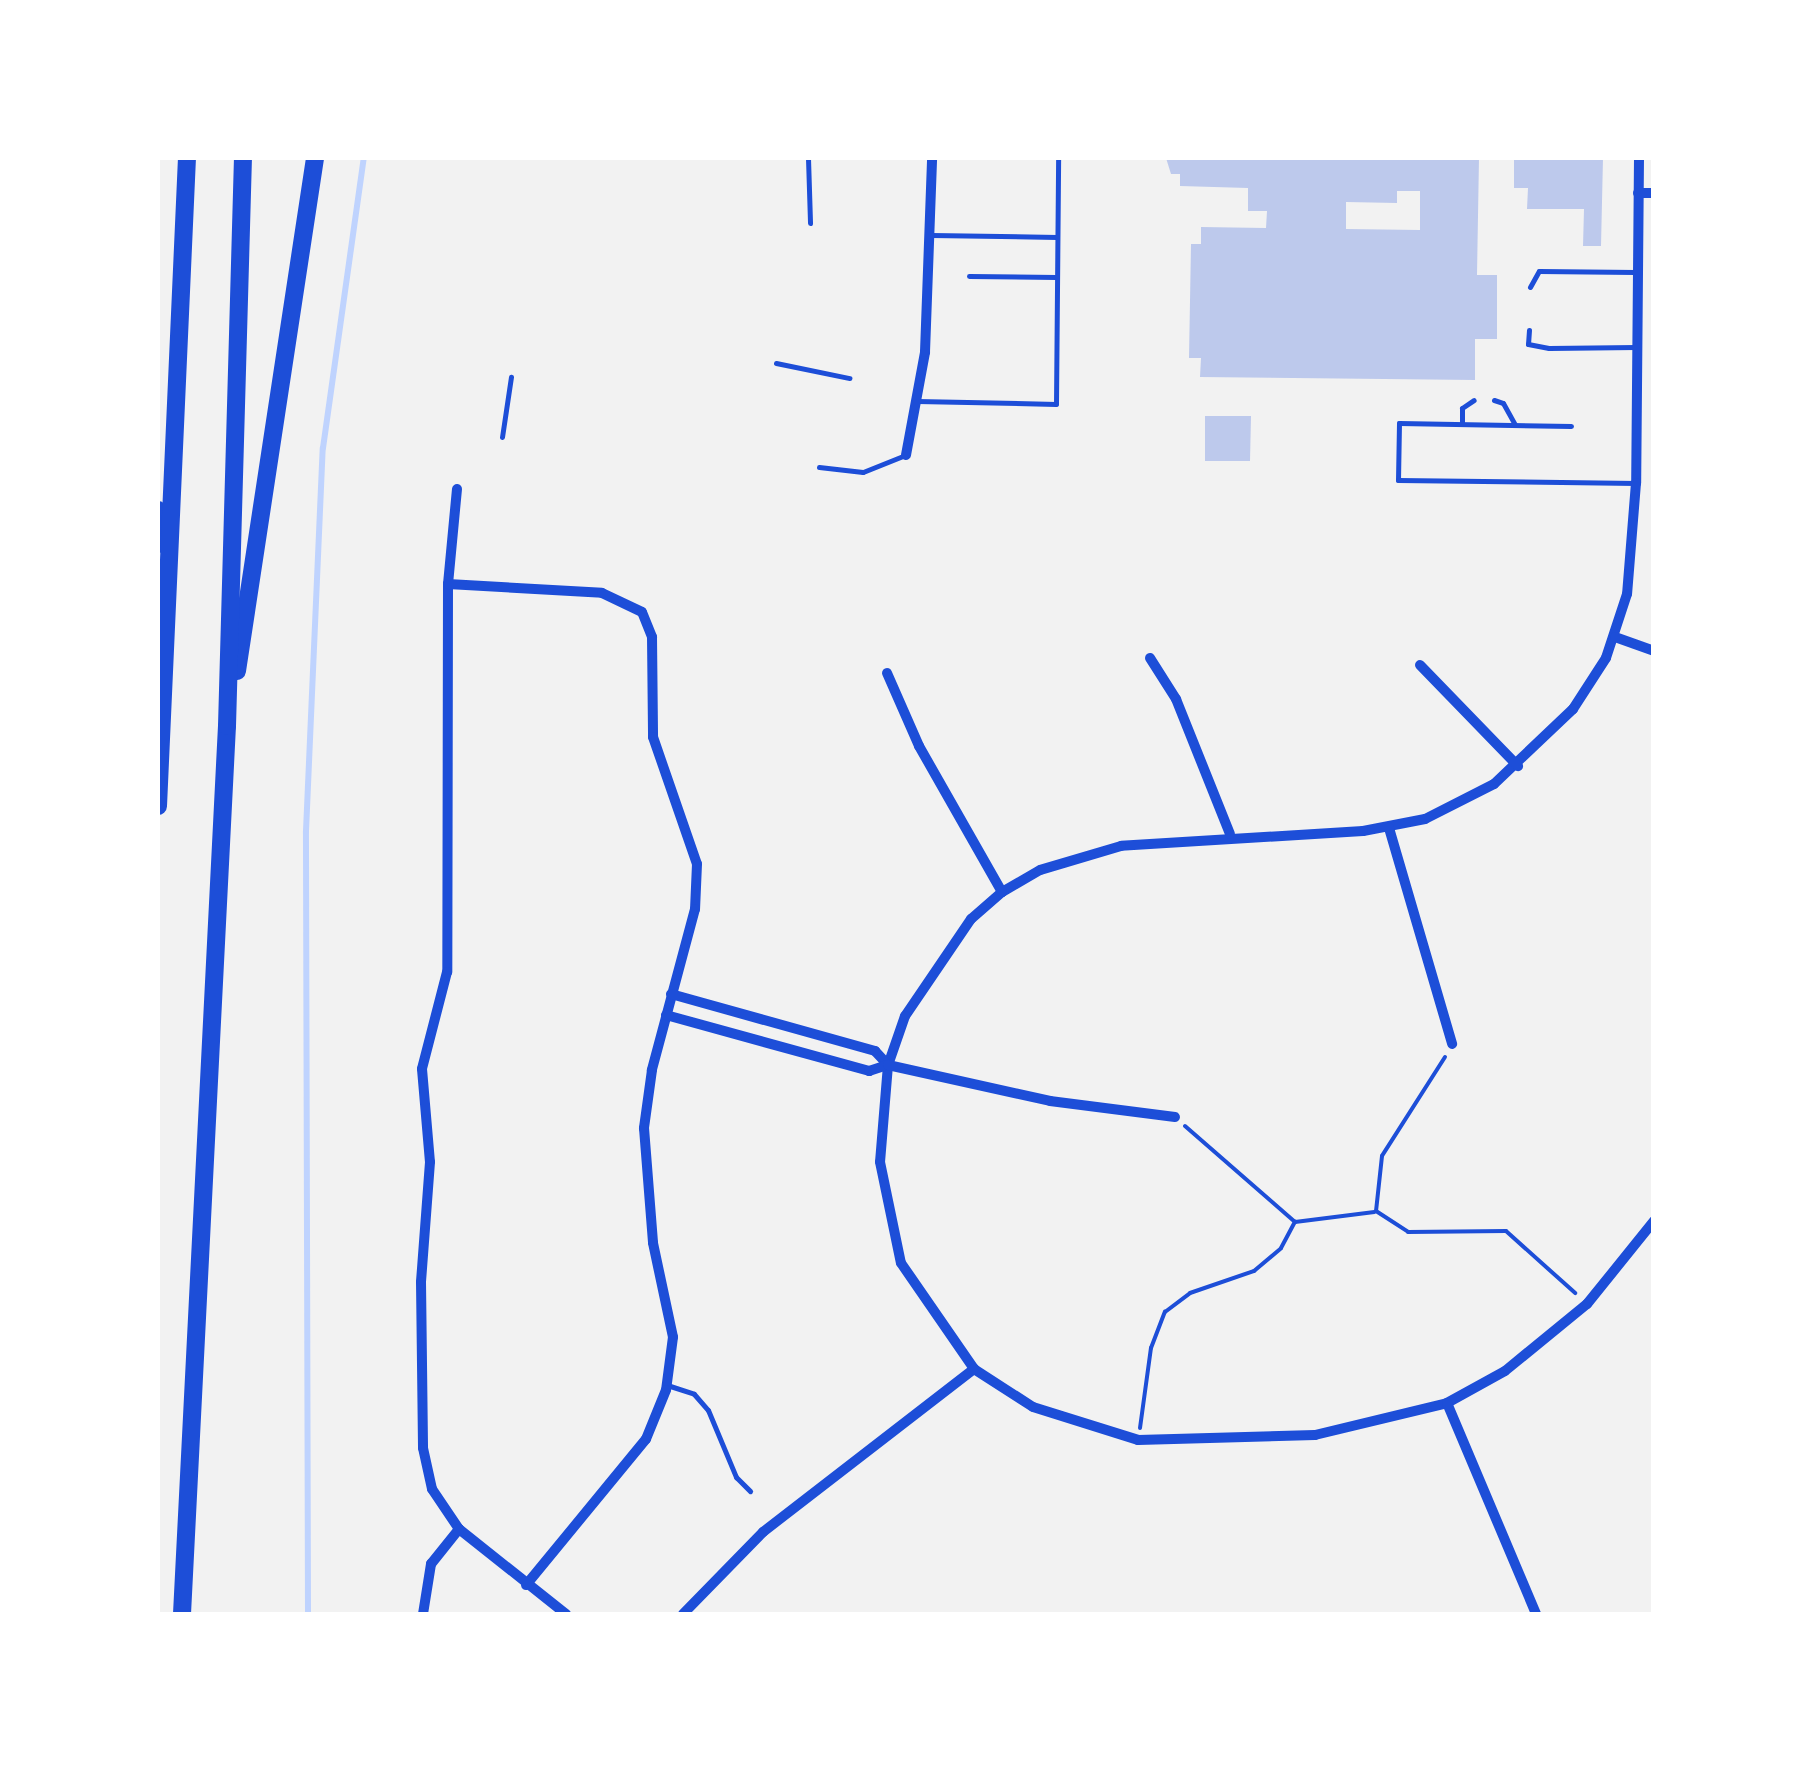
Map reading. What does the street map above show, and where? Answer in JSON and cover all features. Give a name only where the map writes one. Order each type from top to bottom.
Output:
[{"type":"highway","points":[[158,806],[186,158]]},
{"type":"highway","points":[[182,1614],[227,726],[243,158]]},
{"type":"highway","points":[[227,726],[315,158]]},
{"type":"highway","points":[[158,510],[163,671]]},
{"type":"street","points":[[906,455],[917,401],[931,234],[932,158]]},
{"type":"street","points":[[1639,158],[1636,483],[1627,594],[1615,636],[1573,709],[1518,766],[1448,810],[1389,828],[1230,834],[1120,846],[1040,870],[1002,892],[937,963],[905,1016],[888,1064],[880,1162],[897,1248],[917,1292],[974,1369],[1034,1407],[1138,1440],[1315,1435],[1447,1403],[1505,1371],[1587,1304],[1652,1225]]},
{"type":"street","points":[[1638,193],[1654,193]]},
{"type":"street","points":[[458,490],[448,584],[447,972],[422,1068],[430,1162],[420,1403],[432,1490],[458,1529],[566,1614]]},
{"type":"street","points":[[448,584],[602,593],[627,600],[649,624],[653,738],[697,864],[695,909],[666,1015],[644,1128],[653,1243],[672,1337],[667,1385],[646,1439],[526,1585]]},
{"type":"street","points":[[1615,636],[1654,651]]},
{"type":"street","points":[[1150,658],[1182,711],[1230,834]]},
{"type":"street","points":[[1420,665],[1518,766]]},
{"type":"street","points":[[887,674],[919,746],[1002,892]]},
{"type":"street","points":[[1389,828],[1452,1044]]},
{"type":"street","points":[[672,994],[875,1051],[888,1064],[1050,1100],[1175,1117]]},
{"type":"street","points":[[666,1015],[869,1071],[888,1064]]},
{"type":"street","points":[[683,1614],[764,1532],[974,1369]]},
{"type":"street","points":[[1447,1403],[1536,1614]]},
{"type":"street","points":[[423,1614],[430,1564],[458,1529]]},
{"type":"lane","points":[[808,158],[810,223]]},
{"type":"lane","points":[[917,401],[1056,404],[1058,158]]},
{"type":"lane","points":[[931,234],[1057,237]]},
{"type":"lane","points":[[1530,287],[1539,271],[1638,272]]},
{"type":"lane","points":[[969,276],[1056,278]]},
{"type":"lane","points":[[1529,330],[1528,344],[1549,348],[1637,347]]},
{"type":"lane","points":[[776,363],[849,378]]},
{"type":"lane","points":[[502,437],[511,377]]},
{"type":"lane","points":[[1462,424],[1462,408],[1474,400]]},
{"type":"lane","points":[[1494,400],[1503,403],[1515,425]]},
{"type":"lane","points":[[1571,426],[1398,423],[1398,480],[1636,483]]},
{"type":"lane","points":[[820,467],[864,472],[906,455]]},
{"type":"lane","points":[[667,1385],[694,1394],[708,1410],[736,1477],[750,1491]]},
{"type":"path","points":[[1376,1212],[1382,1156],[1452,1044]]},
{"type":"path","points":[[1175,1117],[1294,1222],[1376,1212],[1408,1232],[1483,1227],[1515,1236],[1587,1304]]},
{"type":"path","points":[[1138,1440],[1151,1348],[1164,1312],[1190,1293],[1254,1272],[1281,1248],[1294,1222]]},
{"type":"building","points":[[1166,158],[1479,158],[1477,275],[1497,275],[1497,339],[1475,339],[1475,380],[1200,377],[1201,358],[1189,358],[1191,244],[1201,244],[1201,227],[1266,228],[1267,211],[1248,211],[1248,188],[1180,186],[1180,174],[1171,174]],"holes":[[[1397,191],[1420,191],[1420,230],[1346,229],[1346,202],[1397,203]]]},
{"type":"building","points":[[1514,158],[1603,158],[1601,246],[1583,246],[1584,209],[1527,209],[1528,188],[1514,188]]},
{"type":"building","points":[[1205,416],[1251,416],[1250,461],[1205,461]]},
{"type":"waterway","points":[[308,1614],[306,831],[323,448],[364,158]]}]
